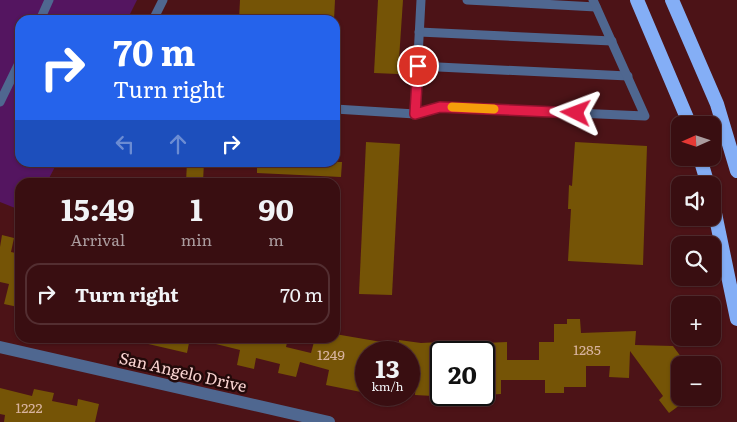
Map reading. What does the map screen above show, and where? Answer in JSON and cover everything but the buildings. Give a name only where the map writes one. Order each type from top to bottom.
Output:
[{"type":"highway","points":[[637,0],[686,116]]},
{"type":"highway","points":[[672,0],[717,104],[737,171]]},
{"type":"highway","points":[[718,226],[737,319]]},
{"type":"street","name":"San Angelo Drive","points":[[0,347],[329,422]]},
{"type":"lane","points":[[42,15],[49,0]]},
{"type":"lane","points":[[156,15],[163,0]]},
{"type":"lane","points":[[415,114],[421,0]]},
{"type":"lane","points":[[340,109],[415,114],[440,107],[645,116],[595,3],[467,0]]},
{"type":"lane","points":[[419,32],[612,41]]},
{"type":"lane","points":[[418,66],[628,76]]},
{"type":"lane","points":[[0,102],[15,71]]},
{"type":"shaded area","points":[[0,0],[137,0],[130,15],[15,15],[15,167],[55,167],[49,178],[15,178],[15,208],[0,202]]},
{"type":"slow traffic","points":[[452,107],[494,109]]},
{"type":"route","points":[[418,66],[415,114],[440,107],[576,113]]}]
